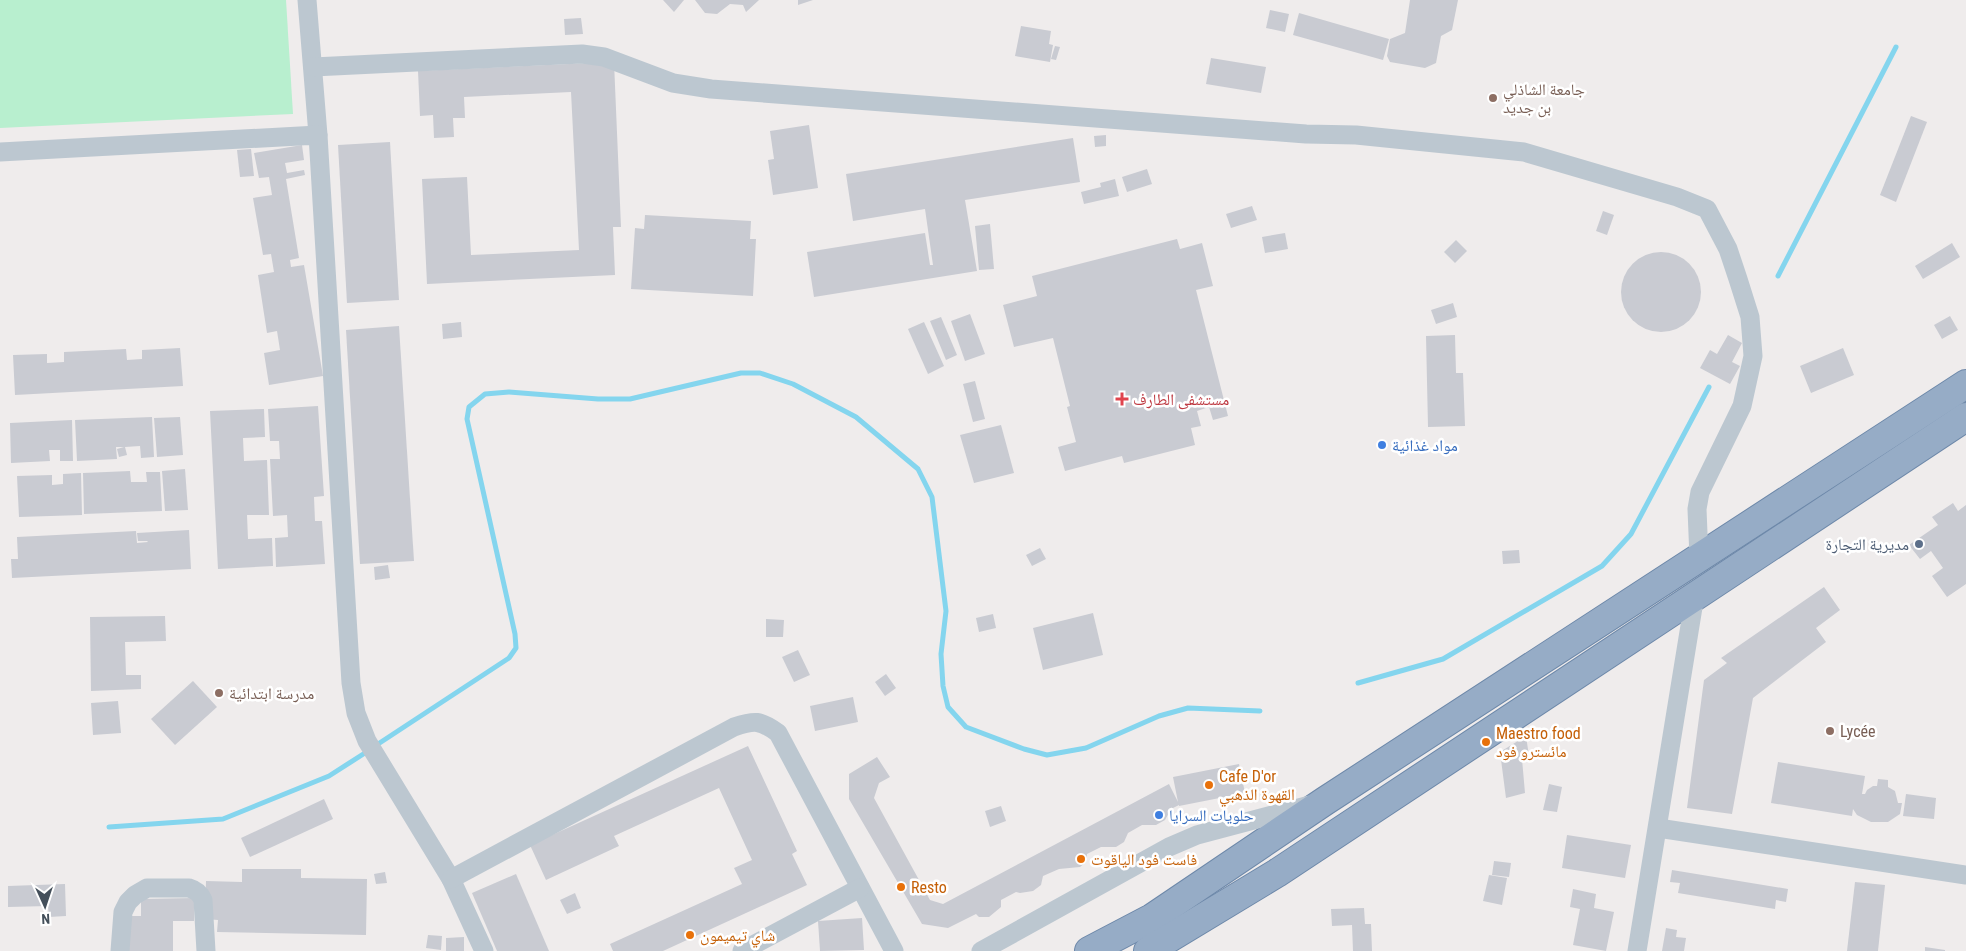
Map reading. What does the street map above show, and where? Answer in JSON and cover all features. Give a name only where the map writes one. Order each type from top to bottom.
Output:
[{"type":"highway","points":[[1089,951],[1152,918],[1325,802],[1966,384]]},
{"type":"highway","points":[[1152,951],[1277,873],[1479,741],[1695,595],[1966,417]]},
{"type":"highway","points":[[1148,951],[1177,935]]},
{"type":"street","points":[[307,0],[318,135],[351,683],[356,713],[367,740],[451,880],[484,951]]},
{"type":"street","points":[[312,66],[582,54],[604,57],[673,83],[711,89],[1306,134],[1356,135],[1524,152],[1677,197],[1707,209],[1728,249],[1750,316],[1753,356],[1742,406],[1700,492],[1697,509],[1699,558]]},
{"type":"street","points":[[0,152],[318,135]]},
{"type":"street","points":[[1637,951],[1695,595]]},
{"type":"street","points":[[451,880],[726,731],[751,721],[762,722],[778,734],[894,951]]},
{"type":"street","points":[[982,951],[1169,847],[1243,822],[1325,802]]},
{"type":"street","points":[[1658,828],[1966,875]]},
{"type":"street","points":[[120,951],[123,912],[128,902],[147,888],[189,888],[196,890],[203,900],[206,951]]},
{"type":"street","points":[[742,951],[771,946],[860,888]]},
{"type":"green space","points":[[0,0],[286,0],[293,114],[0,128]]},
{"type":"building","points":[[663,0],[684,0],[674,12]]},
{"type":"building","points":[[695,0],[759,0],[746,12],[743,5],[730,4],[717,14],[705,13]]},
{"type":"building","points":[[798,0],[813,0],[798,5]]},
{"type":"building","points":[[1410,0],[1458,0],[1452,30],[1441,36],[1436,63],[1425,68],[1390,62],[1387,56],[1390,39],[1405,33]]},
{"type":"building","points":[[1270,10],[1289,14],[1285,32],[1266,28]]},
{"type":"building","points":[[1299,13],[1389,39],[1383,60],[1293,35]]},
{"type":"building","points":[[581,18],[583,34],[565,35],[564,19]]},
{"type":"building","points":[[1021,26],[1051,31],[1049,44],[1053,45],[1050,62],[1015,56]]},
{"type":"building","points":[[1055,46],[1060,47],[1056,60],[1051,59]]},
{"type":"building","points":[[1211,58],[1266,67],[1261,93],[1206,84]]},
{"type":"building","points":[[614,62],[621,227],[613,227],[615,275],[427,284],[422,179],[467,177],[471,255],[579,250],[571,92],[464,97],[465,118],[453,118],[454,137],[434,138],[433,115],[420,116],[418,71]]},
{"type":"building","points":[[1911,116],[1927,122],[1896,202],[1880,195]]},
{"type":"building","points":[[809,125],[818,188],[773,195],[768,160],[774,159],[770,131]]},
{"type":"building","points":[[1106,135],[1106,146],[1095,147],[1094,136]]},
{"type":"building","points":[[1073,138],[1080,182],[965,200],[977,271],[814,297],[807,252],[925,233],[930,265],[933,265],[925,209],[853,221],[846,174]]},
{"type":"building","points":[[390,142],[399,300],[347,303],[338,145]]},
{"type":"building","points":[[302,145],[304,160],[285,163],[287,173],[304,170],[305,175],[286,179],[299,258],[290,260],[291,267],[304,265],[323,376],[269,385],[264,353],[280,350],[277,331],[267,333],[258,275],[274,272],[271,254],[263,255],[253,198],[272,195],[269,177],[259,178],[254,153]]},
{"type":"building","points":[[251,149],[254,176],[240,177],[237,150]]},
{"type":"building","points":[[1147,169],[1152,184],[1127,192],[1122,177]]},
{"type":"building","points":[[1115,179],[1119,196],[1084,204],[1081,192],[1101,187],[1100,183]]},
{"type":"building","points":[[1252,206],[1257,220],[1231,228],[1226,214]]},
{"type":"building","points":[[1603,211],[1614,215],[1607,235],[1596,231]]},
{"type":"building","points":[[645,215],[751,221],[750,239],[756,239],[753,296],[631,289],[635,228],[644,229]]},
{"type":"building","points":[[990,224],[994,269],[979,270],[975,226]]},
{"type":"building","points":[[1285,233],[1288,249],[1265,253],[1262,237]]},
{"type":"building","points":[[1177,239],[1180,249],[1202,243],[1213,286],[1196,290],[1228,416],[1213,420],[1209,407],[1197,411],[1201,426],[1191,428],[1195,445],[1124,463],[1122,456],[1065,471],[1058,447],[1076,442],[1067,407],[1070,406],[1053,338],[1014,347],[1003,305],[1037,296],[1032,276]]},
{"type":"building","points":[[1456,240],[1467,251],[1455,263],[1444,252]]},
{"type":"building","points":[[1952,243],[1960,257],[1923,279],[1915,266]]},
{"type":"building","points":[[1661,252],[1676,255],[1689,264],[1698,277],[1701,292],[1698,307],[1689,320],[1676,329],[1661,332],[1646,329],[1633,320],[1624,307],[1621,292],[1624,277],[1633,264],[1646,255]]},
{"type":"building","points":[[1453,303],[1457,317],[1436,324],[1431,310]]},
{"type":"building","points":[[970,314],[985,354],[965,361],[951,321]]},
{"type":"building","points":[[1950,316],[1958,330],[1942,339],[1934,325]]},
{"type":"building","points":[[941,317],[957,355],[946,360],[930,321]]},
{"type":"building","points":[[461,322],[462,337],[443,339],[442,324]]},
{"type":"building","points":[[924,322],[944,366],[928,374],[908,329]]},
{"type":"building","points":[[399,326],[414,561],[360,564],[346,330]]},
{"type":"building","points":[[1455,335],[1456,373],[1463,373],[1465,426],[1428,427],[1426,336]]},
{"type":"building","points":[[1728,335],[1742,343],[1732,362],[1740,366],[1730,384],[1700,368],[1710,350],[1717,354]]},
{"type":"building","points":[[180,348],[183,386],[15,395],[13,355],[47,354],[47,363],[64,362],[64,352],[126,349],[127,360],[142,359],[142,350]]},
{"type":"building","points":[[1843,348],[1854,375],[1811,393],[1800,366]]},
{"type":"building","points":[[975,381],[985,419],[973,422],[963,384]]},
{"type":"building","points":[[318,406],[324,496],[314,497],[315,521],[322,521],[325,564],[276,567],[275,538],[288,537],[287,515],[273,516],[270,459],[280,459],[279,441],[270,441],[268,409]]},
{"type":"building","points":[[264,409],[265,437],[243,438],[244,461],[267,460],[269,515],[247,515],[248,539],[272,538],[273,566],[218,569],[210,411]]},
{"type":"building","points":[[152,417],[154,457],[141,458],[140,446],[125,447],[127,455],[119,457],[117,449],[124,447],[116,447],[117,459],[77,461],[75,420]]},
{"type":"building","points":[[180,417],[183,455],[157,457],[154,418]]},
{"type":"building","points":[[72,420],[73,461],[60,461],[60,450],[49,450],[50,461],[11,463],[10,423]]},
{"type":"building","points":[[1001,425],[1014,473],[974,483],[960,435]]},
{"type":"building","points":[[185,469],[188,510],[165,511],[162,471]]},
{"type":"building","points":[[130,471],[131,482],[147,482],[146,472],[160,472],[162,511],[84,514],[83,473]]},
{"type":"building","points":[[81,473],[82,515],[19,517],[17,476],[52,475],[52,485],[63,484],[63,474]]},
{"type":"building","points":[[1953,503],[1958,511],[1966,505],[1966,584],[1947,597],[1932,576],[1943,568],[1931,551],[1920,559],[1909,545],[1938,525],[1932,517]]},
{"type":"building","points":[[189,530],[191,569],[12,578],[11,559],[18,559],[17,537],[136,531],[137,543],[148,542],[138,541],[137,533]]},
{"type":"building","points":[[1040,548],[1046,559],[1032,566],[1026,555]]},
{"type":"building","points":[[1519,550],[1520,563],[1503,564],[1502,551]]},
{"type":"building","points":[[388,565],[390,578],[375,580],[374,567]]},
{"type":"building","points":[[1824,587],[1840,610],[1816,628],[1826,642],[1753,698],[1732,814],[1687,808],[1704,680],[1727,663],[1721,658]]},
{"type":"building","points":[[1093,613],[1103,655],[1043,670],[1033,628]]},
{"type":"building","points":[[993,614],[996,628],[979,632],[976,618]]},
{"type":"building","points":[[165,616],[166,641],[125,642],[126,675],[141,675],[141,689],[91,691],[90,617]]},
{"type":"building","points":[[766,619],[784,620],[783,637],[766,637]]},
{"type":"building","points":[[798,650],[810,675],[794,682],[782,657]]},
{"type":"building","points":[[886,674],[896,688],[885,696],[875,682]]},
{"type":"building","points":[[193,681],[217,707],[175,745],[151,719]]},
{"type":"building","points":[[853,697],[858,722],[815,731],[810,706]]},
{"type":"building","points":[[118,701],[121,733],[93,735],[91,703]]},
{"type":"building","points":[[1526,736],[1529,756],[1522,759],[1525,793],[1506,798],[1500,752]]},
{"type":"building","points":[[748,746],[797,851],[792,854],[807,885],[663,951],[613,951],[610,944],[742,884],[734,868],[752,860],[719,788],[614,836],[619,846],[546,880],[530,845]]},
{"type":"building","points":[[877,757],[890,777],[879,783],[874,798],[930,900],[943,904],[1169,784],[1178,802],[1173,777],[1239,764],[1245,793],[1179,805],[1171,809],[1165,820],[1156,825],[1142,825],[1128,833],[1124,842],[1116,847],[1101,847],[1087,854],[1086,862],[1080,867],[1059,869],[1043,876],[1041,885],[1033,891],[1016,892],[1001,900],[1001,907],[989,917],[979,917],[976,914],[948,928],[922,924],[849,799],[849,774]]},
{"type":"building","points":[[1778,762],[1865,776],[1862,794],[1865,794],[1873,786],[1877,786],[1878,779],[1888,780],[1888,787],[1895,791],[1898,803],[1902,803],[1900,814],[1888,822],[1871,822],[1857,815],[1853,809],[1852,816],[1771,803]]},
{"type":"building","points":[[1549,784],[1562,787],[1557,812],[1543,810]]},
{"type":"building","points":[[1906,794],[1936,798],[1934,819],[1903,816]]},
{"type":"building","points":[[324,799],[333,819],[250,857],[241,838]]},
{"type":"building","points":[[1001,806],[1006,821],[990,827],[985,811]]},
{"type":"building","points":[[1567,835],[1631,845],[1625,878],[1562,868]]},
{"type":"building","points":[[1494,861],[1511,863],[1509,877],[1492,875]]},
{"type":"building","points":[[242,869],[301,869],[301,878],[367,879],[366,935],[217,932],[218,920],[205,919],[206,881],[242,882]]},
{"type":"building","points":[[1672,870],[1788,889],[1786,902],[1776,900],[1775,909],[1678,893],[1680,883],[1670,882]]},
{"type":"building","points":[[385,872],[387,883],[376,884],[374,874]]},
{"type":"building","points":[[516,874],[549,951],[497,951],[472,893]]},
{"type":"building","points":[[1489,875],[1507,878],[1502,905],[1483,901]]},
{"type":"building","points":[[1855,882],[1885,885],[1878,951],[1847,951]]},
{"type":"building","points":[[65,884],[66,916],[49,917],[48,906],[8,907],[8,886]]},
{"type":"building","points":[[1573,889],[1596,894],[1594,908],[1614,912],[1606,951],[1573,945],[1580,909],[1570,907]]},
{"type":"building","points":[[575,893],[581,908],[567,914],[560,900]]},
{"type":"building","points":[[194,898],[194,921],[173,921],[173,951],[125,951],[124,916],[141,916],[141,899]]},
{"type":"building","points":[[1364,908],[1365,924],[1371,924],[1372,951],[1353,951],[1352,925],[1332,926],[1331,909]]},
{"type":"building","points":[[862,918],[864,950],[820,951],[818,921]]},
{"type":"building","points":[[1666,928],[1677,930],[1676,937],[1686,938],[1684,951],[1662,951]]},
{"type":"building","points":[[428,935],[442,936],[441,950],[426,948]]},
{"type":"building","points":[[464,937],[464,951],[446,951],[446,938]]},
{"type":"building","points":[[1925,947],[1945,950],[1945,951],[1925,951]]},
{"type":"waterway","points":[[1778,276],[1896,47]]},
{"type":"waterway","points":[[375,746],[509,658],[516,648],[515,634],[467,419],[469,407],[485,394],[509,392],[598,399],[630,399],[741,373],[760,373],[793,384],[856,417],[918,469],[932,497],[946,611],[941,654],[943,686],[948,707],[966,727],[1024,749],[1047,755],[1086,748],[1159,716],[1188,708],[1260,711]]},
{"type":"waterway","points":[[1358,683],[1443,659],[1602,566],[1631,534],[1709,387]]},
{"type":"waterway","points":[[109,827],[223,819],[329,776],[368,751]]},
{"type":"place","name":"جامعة الشاذلي بن جديد","points":[[1493,98]]},
{"type":"place","name":"مستشفى الطارف","points":[[1122,399]]},
{"type":"place","name":"مواد غذائية","points":[[1382,445]]},
{"type":"place","name":"مديرية التجارة","points":[[1919,544]]},
{"type":"place","name":"مدرسة ابتدائية","points":[[219,693]]},
{"type":"place","name":"Lycée","points":[[1830,731]]},
{"type":"place","name":"Maestro food مائسترو فود","points":[[1486,742]]},
{"type":"place","name":"Cafe D'or القهوة الذهبي","points":[[1209,785]]},
{"type":"place","name":"حلويات السرايا","points":[[1159,815]]},
{"type":"place","name":"فاست فود الياقوت","points":[[1081,859]]},
{"type":"place","name":"Resto","points":[[901,887]]},
{"type":"place","name":"شاي تيميمون","points":[[690,935]]}]
